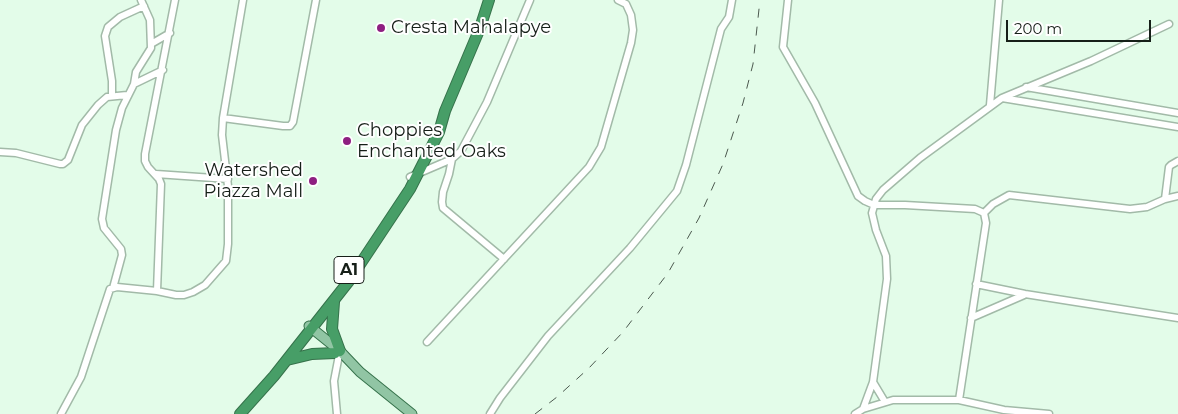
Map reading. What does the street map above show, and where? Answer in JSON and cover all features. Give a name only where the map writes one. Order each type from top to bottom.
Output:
[{"type":"highway","name":"A1","points":[[230,414],[257,387],[335,299],[349,282],[385,228],[414,176],[434,129],[445,111],[480,28],[489,0]]},
{"type":"highway","name":"A1","points":[[240,414],[287,360],[414,176]]},
{"type":"highway","points":[[287,360],[304,356],[338,353],[332,329],[335,299]]},
{"type":"main road","points":[[308,330],[349,361],[412,414]]},
{"type":"street","points":[[157,291],[161,184],[156,174],[148,167],[145,161],[145,154],[163,70],[175,0]]},
{"type":"street","points":[[113,288],[157,291],[176,295],[194,292],[205,286],[226,261],[228,244],[228,179],[223,153],[223,118],[242,0]]},
{"type":"street","points":[[223,118],[290,126],[293,122],[316,0]]},
{"type":"street","points":[[414,176],[452,159],[461,151],[487,102],[530,0]]},
{"type":"street","points":[[427,342],[589,167],[601,147],[632,42],[631,15],[626,4],[618,0]]},
{"type":"street","points":[[490,414],[500,398],[548,336],[630,248],[677,191],[686,165],[721,29],[729,17],[732,0]]},
{"type":"street","points":[[788,0],[783,47],[815,103],[858,196],[874,205],[975,209],[984,213]]},
{"type":"street","points":[[990,106],[999,0]]},
{"type":"street","points":[[61,414],[81,377],[108,292],[113,288],[122,255],[121,249],[104,228],[103,211],[116,130],[127,95],[134,84],[136,72],[150,50],[150,20],[142,3],[120,16],[108,27],[106,36],[112,96]]},
{"type":"street","points":[[863,409],[872,382],[887,279],[886,256],[872,213],[876,199],[883,190],[920,158],[1004,97],[1091,61],[1169,24]]},
{"type":"street","points":[[151,44],[170,33]]},
{"type":"street","points":[[134,84],[163,70]]},
{"type":"street","points":[[992,85],[1004,97],[1178,127]]},
{"type":"street","points":[[1026,87],[1178,113]]},
{"type":"street","points":[[0,152],[16,153],[64,164],[68,160],[82,125],[98,105],[103,100],[112,96],[122,97],[127,95]]},
{"type":"street","points":[[452,159],[443,192],[443,208],[504,259]]},
{"type":"street","points":[[1165,199],[1169,168],[1178,162]]},
{"type":"street","points":[[156,174],[228,179]]},
{"type":"street","points":[[984,213],[993,204],[1009,195],[1130,209],[1147,207],[1165,199],[1178,196]]},
{"type":"street","points":[[959,400],[986,223],[984,213]]},
{"type":"street","points":[[976,284],[1025,294],[1178,318]]},
{"type":"street","points":[[970,318],[1025,294]]},
{"type":"street","points":[[337,414],[334,381],[338,353]]},
{"type":"street","points":[[872,382],[885,402]]},
{"type":"street","points":[[855,414],[863,409],[893,400],[959,400],[1004,412],[1049,414]]},
{"type":"railway","points":[[535,414],[589,368],[623,332],[668,273],[699,218],[723,164],[743,103],[753,64],[760,0]]},
{"type":"place","name":"Cresta Mahalapye","points":[[381,28]]},
{"type":"place","name":"Choppies Enchanted Oaks","points":[[347,141]]},
{"type":"place","name":"Watershed Piazza Mall","points":[[313,181]]}]
